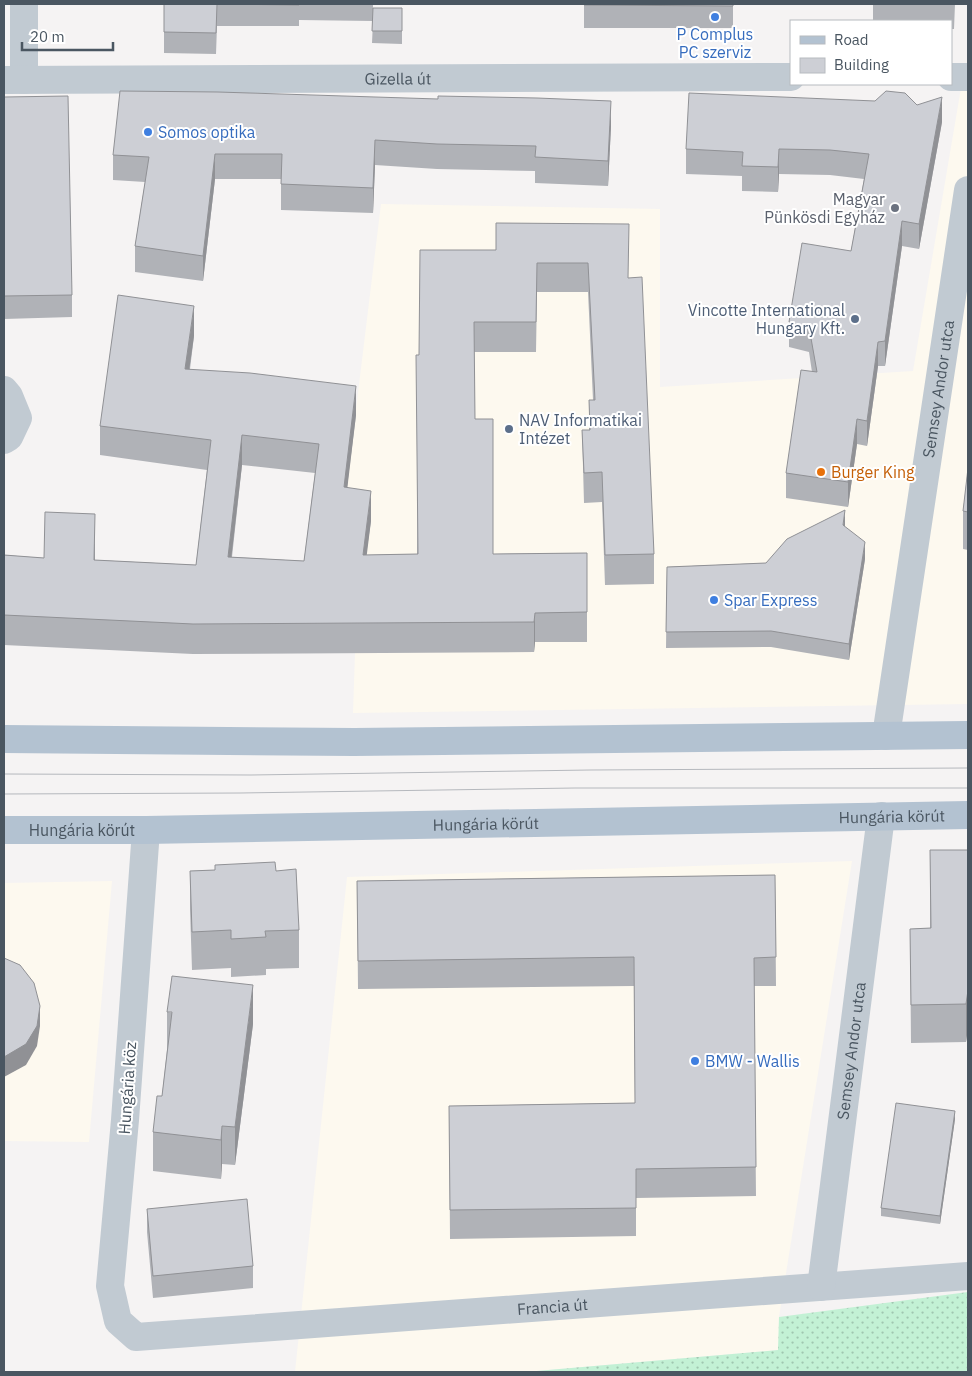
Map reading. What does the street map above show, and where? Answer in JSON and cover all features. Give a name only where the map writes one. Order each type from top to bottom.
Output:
[{"type":"main road","points":[[4,739],[354,742],[968,735]]},
{"type":"main road","name":"Hungária körút","points":[[4,830],[146,830],[968,815]]},
{"type":"street","points":[[14,80],[24,4]]},
{"type":"street","name":"Gizella út","points":[[14,80],[790,77]]},
{"type":"street","points":[[952,77],[968,77]]},
{"type":"street","name":"Semsey Andor utca","points":[[886,736],[968,190]]},
{"type":"street","points":[[4,390],[9,396],[18,418],[9,437],[4,440]]},
{"type":"street","name":"Semsey Andor utca","points":[[821,1287],[881,816]]},
{"type":"street","name":"Hungária köz","points":[[136,1337],[118,1321],[110,1286],[125,1120],[146,830]]},
{"type":"street","name":"Francia út","points":[[136,1337],[968,1276]]},
{"type":"shaded area","points":[[961,88],[968,88],[968,704],[353,713],[355,653],[370,521],[343,516],[381,204],[660,209],[660,387],[913,371]]},
{"type":"shaded area","points":[[852,861],[779,1317],[779,1350],[525,1372],[295,1372],[347,877]]},
{"type":"shaded area","points":[[112,881],[89,1142],[4,1141],[4,883]]},
{"type":"green space","points":[[968,1292],[968,1372],[525,1372],[778,1350],[779,1317]]},
{"type":"building","points":[[164,4],[217,4],[216,33],[164,32]]},
{"type":"building","points":[[217,4],[299,4],[299,5]]},
{"type":"building","points":[[733,4],[733,6],[584,5]]},
{"type":"building","points":[[373,8],[402,8],[402,31],[372,31]]},
{"type":"building","points":[[120,91],[438,99],[438,96],[611,101],[608,161],[535,157],[536,146],[437,144],[375,140],[373,188],[281,184],[282,154],[215,154],[203,256],[135,246],[149,157],[113,155]]},
{"type":"building","points":[[886,91],[905,93],[917,105],[942,97],[919,224],[902,221],[885,341],[878,342],[867,421],[857,419],[848,482],[786,473],[801,370],[817,372],[809,327],[789,322],[802,243],[851,251],[869,154],[830,150],[779,149],[778,167],[742,166],[743,152],[686,149],[689,93],[875,101]]},
{"type":"building","points":[[68,96],[72,295],[4,296],[4,97]]},
{"type":"building","points":[[496,223],[629,224],[628,278],[642,277],[654,554],[605,555],[602,472],[584,473],[582,430],[590,430],[589,400],[595,400],[588,263],[537,263],[536,322],[474,322],[475,419],[493,419],[493,554],[587,553],[587,612],[535,613],[534,622],[193,624],[4,615],[4,555],[44,558],[45,512],[95,514],[94,560],[196,565],[211,440],[100,426],[118,295],[194,306],[185,369],[250,373],[356,386],[344,487],[371,491],[363,555],[418,554],[416,355],[419,355],[420,250],[496,250]],"holes":[[[242,435],[319,444],[304,561],[228,557]]]},
{"type":"building","points":[[968,468],[968,512],[963,511]]},
{"type":"building","points":[[845,510],[843,525],[865,542],[849,644],[771,631],[666,632],[667,567],[766,563],[787,539]]},
{"type":"building","points":[[930,850],[968,850],[968,990],[966,1004],[911,1005],[910,929],[931,928]]},
{"type":"building","points":[[275,862],[276,871],[296,869],[299,930],[265,931],[266,937],[231,939],[231,930],[192,932],[190,871],[215,870],[215,865]]},
{"type":"building","name":"BMW - Wallis","points":[[775,875],[776,957],[754,958],[756,1167],[636,1169],[636,1208],[450,1210],[449,1106],[635,1103],[634,957],[358,961],[357,881]]},
{"type":"building","points":[[4,958],[20,965],[34,983],[40,1006],[37,1026],[26,1044],[4,1057]]},
{"type":"building","points":[[172,976],[253,985],[235,1127],[222,1126],[221,1140],[153,1132],[157,1096],[162,1096],[172,1012],[167,1012]]},
{"type":"building","points":[[896,1103],[955,1111],[940,1216],[881,1208]]},
{"type":"building","points":[[247,1199],[253,1266],[153,1276],[147,1209]]},
{"type":"tram line","points":[[4,774],[251,775],[590,770],[968,768]]},
{"type":"tram line","points":[[4,794],[575,788],[968,788]]},
{"type":"place","name":"P Complus PC szerviz","points":[[715,17]]},
{"type":"place","name":"Somos optika","points":[[148,132]]},
{"type":"place","name":"Magyar Pünkösdi Egyház","points":[[895,208]]},
{"type":"place","name":"Vincotte International Hungary Kft.","points":[[855,319]]},
{"type":"place","name":"NAV Informatikai Intézet","points":[[509,429]]},
{"type":"place","name":"Burger King","points":[[821,472]]},
{"type":"place","name":"Spar Express","points":[[714,600]]},
{"type":"place","name":"BMW - Wallis","points":[[695,1061]]}]
